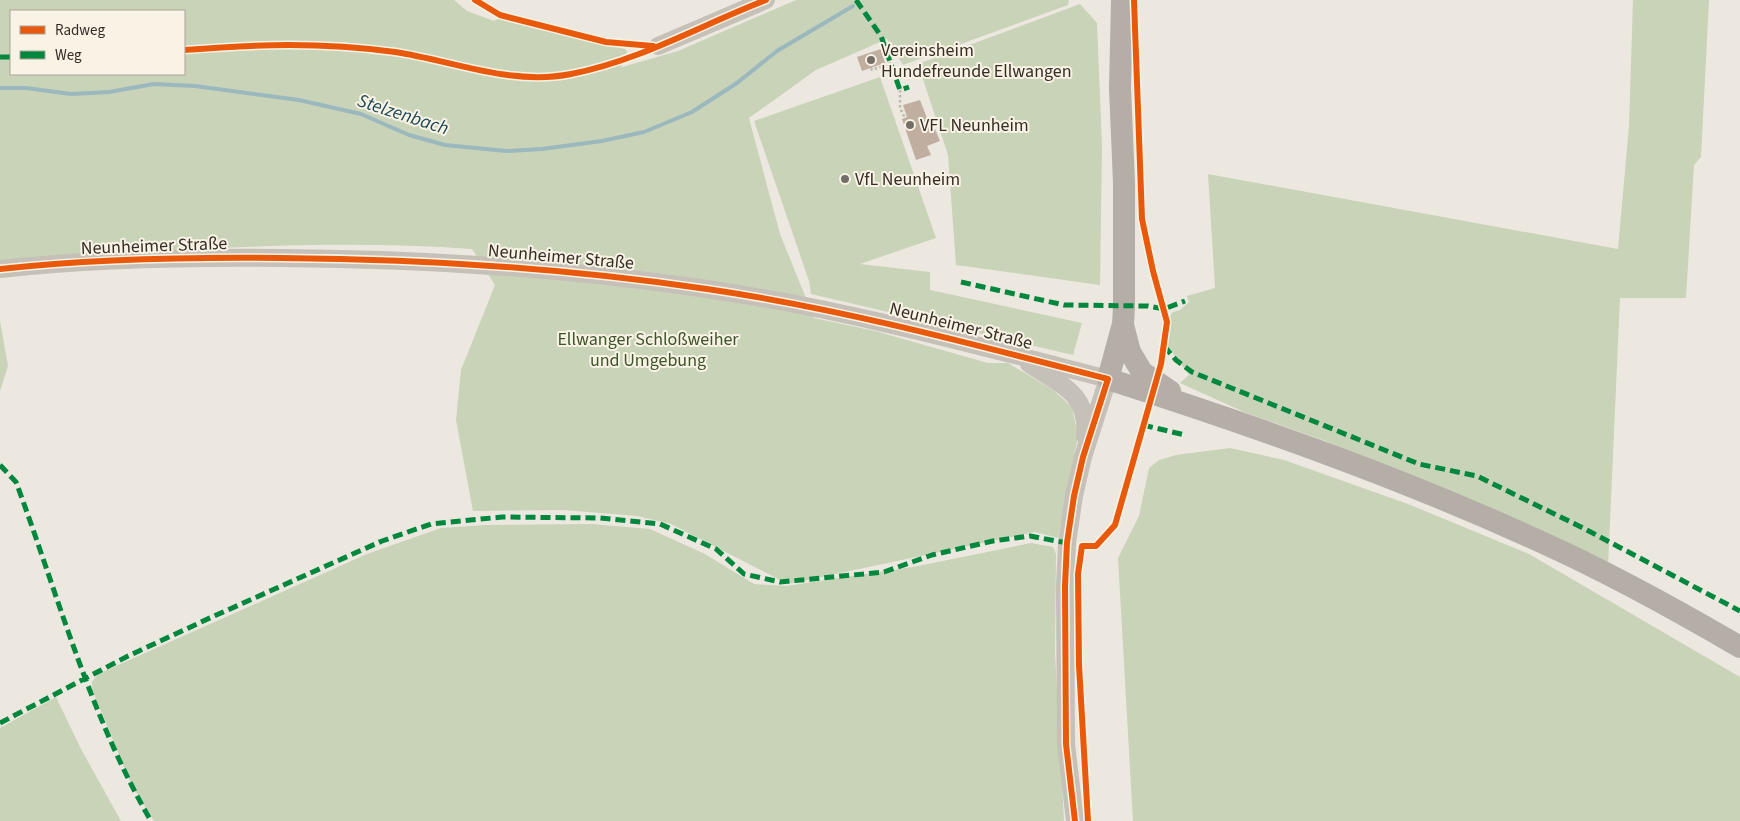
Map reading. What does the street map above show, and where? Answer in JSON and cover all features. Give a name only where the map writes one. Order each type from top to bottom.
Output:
[{"type":"main road","points":[[1122,0],[1120,88],[1124,183],[1123,324],[1130,352],[1142,372],[1187,404]]},
{"type":"main road","points":[[1123,324],[1108,378],[1375,471],[1479,514],[1575,559],[1740,647]]},
{"type":"street","points":[[658,46],[766,0]]},
{"type":"street","name":"Neunheimer Straße","points":[[0,269],[134,260],[233,257],[431,261],[539,269],[709,289],[876,320],[1108,378]]},
{"type":"street","points":[[1013,354],[1072,391],[1086,421],[1083,457]]},
{"type":"street","points":[[1075,821],[1066,744],[1064,586],[1074,496],[1083,457],[1108,378]]},
{"type":"path","points":[[871,68],[872,70],[891,64]]},
{"type":"path","points":[[900,90],[900,108],[905,118]]},
{"type":"green space","name":"Ellwanger Schloßweiher und Umgebung","points":[[0,0],[454,0],[467,11],[494,21],[499,18],[625,49],[627,52],[625,57],[618,59],[622,67],[678,51],[796,0],[1069,0],[1068,5],[903,65],[887,39],[816,70],[749,118],[780,234],[814,318],[875,331],[988,363],[1008,363],[1052,389],[1072,407],[1078,437],[1058,538],[1035,532],[788,584],[671,524],[637,516],[564,510],[473,511],[456,420],[461,370],[495,285],[472,249],[413,246],[295,245],[117,254],[0,263]]},
{"type":"green space","points":[[1633,0],[1709,0],[1701,157],[1694,165],[1686,298],[1620,298],[1608,567],[1328,442],[1244,412],[1180,383],[1189,375],[1167,345],[1169,318],[1173,312],[1180,310],[1189,302],[1187,296],[1215,288],[1208,174],[1618,249],[1629,126]]},
{"type":"green space","points":[[1080,4],[1097,23],[1102,146],[1100,285],[956,265],[948,155],[918,64]]},
{"type":"green space","name":"VfL Neunheim","points":[[880,77],[936,238],[860,264],[930,272],[930,290],[1082,323],[1073,355],[811,294],[809,281],[754,121]]},
{"type":"green space","points":[[0,321],[8,366],[0,391]]},
{"type":"green space","points":[[1230,448],[1284,460],[1408,504],[1529,554],[1740,677],[1740,821],[1133,821],[1118,558],[1139,516],[1149,468],[1159,460],[1176,455]]},
{"type":"green space","points":[[592,524],[650,529],[705,554],[754,584],[786,586],[913,567],[1031,543],[1053,547],[1056,554],[1055,653],[1064,821],[154,821],[131,784],[92,689],[92,682],[98,674],[367,554],[441,528],[486,525]]},
{"type":"green space","points":[[56,697],[81,749],[121,821],[0,821],[0,728]]},
{"type":"building","name":"Vereinsheim Hundefreunde Ellwangen","points":[[881,49],[885,63],[862,71],[857,57]]},
{"type":"building","points":[[920,100],[932,131],[935,129],[940,141],[927,146],[931,155],[916,160],[902,119],[907,117],[903,105]]},
{"type":"waterway","name":"Stelzenbach","points":[[0,88],[26,88],[71,94],[109,92],[154,84],[195,86],[299,100],[361,114],[409,135],[445,145],[506,151],[542,149],[602,141],[644,132],[692,112],[737,83],[777,51],[853,6]]},
{"type":"marked path","points":[[856,0],[881,36],[900,90],[909,87]]},
{"type":"marked path","points":[[0,57],[10,57]]},
{"type":"marked path","points":[[961,282],[1064,305],[1148,306],[1164,309],[1185,301]]},
{"type":"marked path","points":[[1164,346],[1176,360],[1192,372],[1419,464],[1477,476],[1585,529],[1740,611]]},
{"type":"marked path","points":[[1143,425],[1185,435]]},
{"type":"marked path","points":[[0,465],[16,482],[76,654],[110,740],[129,781],[151,821]]},
{"type":"marked path","points":[[0,723],[128,656],[212,617],[382,541],[431,524],[502,517],[600,518],[660,524],[716,549],[744,574],[780,582],[884,572],[932,555],[993,541],[1030,536],[1067,543]]},
{"type":"cycle path","points":[[475,0],[500,15],[606,42],[653,46]]},
{"type":"cycle path","points":[[185,50],[264,45],[315,45],[395,52],[505,75],[549,77],[571,74],[621,60],[766,0]]},
{"type":"cycle path","points":[[1088,821],[1079,665],[1078,574],[1082,546],[1096,546],[1115,525],[1161,364],[1167,322],[1153,271],[1142,219],[1134,0]]},
{"type":"cycle path","points":[[0,269],[140,259],[281,258],[388,260],[495,266],[601,275],[758,297],[859,317],[1108,379],[1083,457],[1074,496],[1067,543],[1065,586],[1066,744],[1075,821]]},
{"type":"place","name":"Vereinsheim Hundefreunde Ellwangen","points":[[871,60]]},
{"type":"place","name":"VFL Neunheim","points":[[910,125]]},
{"type":"place","name":"VfL Neunheim","points":[[845,179]]}]
